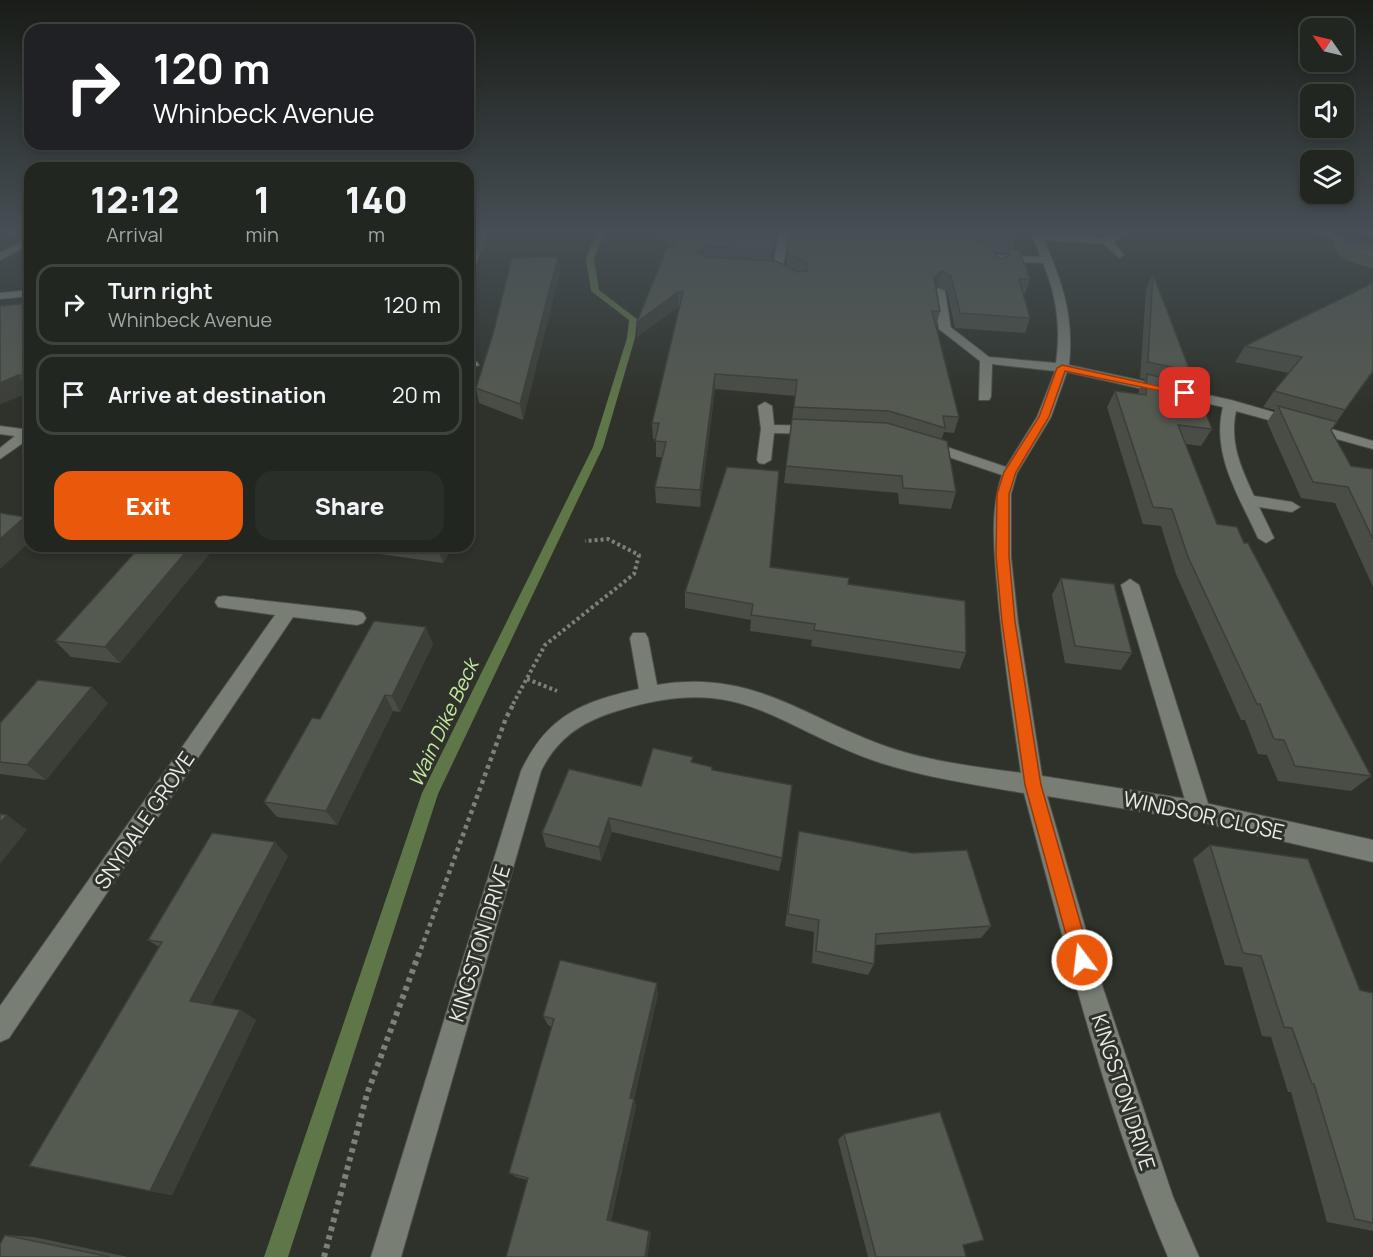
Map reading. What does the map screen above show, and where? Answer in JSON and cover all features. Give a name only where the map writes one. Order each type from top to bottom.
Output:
[{"type":"street","name":"KINGSTON DRIVE","points":[[1059,290],[1064,318],[1062,368],[1044,417],[1010,472],[1003,494],[1003,556],[1009,622],[1033,785],[1088,982],[1159,1200],[1184,1257]]},
{"type":"street","points":[[939,291],[945,329],[986,360],[1062,368],[1231,404],[1373,445]]},
{"type":"street","points":[[0,296],[24,294]]},
{"type":"street","points":[[984,397],[986,360]]},
{"type":"street","points":[[1231,404],[1225,428],[1231,462],[1266,538]]},
{"type":"street","points":[[764,460],[768,429],[765,406]]},
{"type":"street","points":[[768,429],[826,431]]},
{"type":"street","points":[[0,430],[24,433]]},
{"type":"street","points":[[0,456],[24,438]]},
{"type":"street","points":[[907,439],[1010,472]]},
{"type":"street","points":[[1249,500],[1292,507]]},
{"type":"street","points":[[1130,585],[1200,813]]},
{"type":"street","points":[[224,602],[357,618]]},
{"type":"street","name":"SNYDALE GROVE","points":[[0,1029],[288,610]]},
{"type":"street","points":[[639,638],[649,693]]},
{"type":"street","name":"KINGSTON DRIVE","points":[[386,1257],[531,771],[542,749],[559,730],[601,708],[649,693],[704,688],[741,693],[771,704],[863,747],[903,761],[1033,785]]},
{"type":"street","name":"WINDSOR CLOSE","points":[[1033,785],[1161,804],[1373,851]]},
{"type":"building","points":[[504,290],[550,290],[520,404],[476,388]]},
{"type":"building","points":[[650,290],[936,290],[940,311],[932,311],[959,417],[943,416],[945,428],[889,411],[794,407],[797,380],[715,374],[700,490],[655,487],[666,442],[655,441],[659,423],[652,423],[683,292],[678,292],[637,322]]},
{"type":"building","points":[[954,290],[1022,290],[1030,318],[960,313]]},
{"type":"building","points":[[1152,290],[1159,290],[1190,371],[1148,362]]},
{"type":"building","points":[[1359,290],[1373,290],[1373,371],[1345,410],[1274,391],[1302,357],[1245,346]]},
{"type":"building","points":[[24,304],[24,376],[18,375],[0,383],[0,306]]},
{"type":"building","points":[[1147,374],[1195,385],[1212,429],[1178,425],[1217,524],[1237,527],[1244,543],[1248,543],[1371,776],[1295,766],[1284,740],[1274,739],[1260,704],[1257,704],[1188,557],[1172,509],[1153,507],[1115,391],[1146,395]]},
{"type":"building","points":[[1278,406],[1337,422],[1331,430],[1351,466],[1373,469],[1373,539],[1348,487],[1313,482]]},
{"type":"building","points":[[792,419],[887,423],[947,441],[956,492],[903,488],[902,476],[786,466]]},
{"type":"building","points":[[727,467],[779,471],[770,567],[849,578],[848,584],[965,601],[966,653],[814,630],[815,624],[751,615],[753,604],[685,592]]},
{"type":"building","points":[[0,513],[24,517],[24,518],[0,539]]},
{"type":"building","points":[[135,552],[186,552],[105,647],[55,641]]},
{"type":"building","points":[[1061,578],[1114,584],[1132,653],[1075,646]]},
{"type":"building","points":[[374,621],[426,627],[392,696],[385,695],[326,811],[264,802],[312,718],[320,719]]},
{"type":"building","points":[[38,680],[92,687],[27,765],[0,762],[0,723]]},
{"type":"building","points":[[653,748],[693,757],[691,762],[712,767],[712,770],[792,785],[782,858],[609,818],[599,847],[542,833],[569,769],[641,786]]},
{"type":"building","points":[[0,814],[7,815],[0,823]]},
{"type":"building","points":[[799,831],[913,853],[967,850],[991,926],[876,934],[874,964],[816,951],[819,920],[788,914]]},
{"type":"building","points":[[212,833],[275,842],[190,1001],[240,1010],[150,1191],[29,1166],[162,942],[148,940]]},
{"type":"building","points":[[1210,845],[1308,859],[1360,990],[1373,993],[1373,1223],[1355,1219],[1314,1084],[1312,1084],[1292,1028],[1284,1027],[1261,956],[1243,953]]},
{"type":"building","points":[[560,960],[657,983],[630,1098],[634,1099],[607,1220],[649,1231],[645,1257],[506,1257],[528,1178],[509,1173],[554,1019],[543,1016]]},
{"type":"building","points":[[940,1112],[984,1240],[963,1245],[966,1257],[876,1257],[844,1134]]},
{"type":"building","points":[[5,1235],[110,1257],[0,1257],[0,1244]]},
{"type":"waterway","name":"Wain Dike Beck","points":[[276,1257],[430,793],[598,447],[631,338],[633,319],[595,290]]},
{"type":"route","points":[[1082,960],[1033,785],[1009,622],[1001,517],[1003,494],[1010,472],[1044,417],[1062,368],[1185,393]]}]
